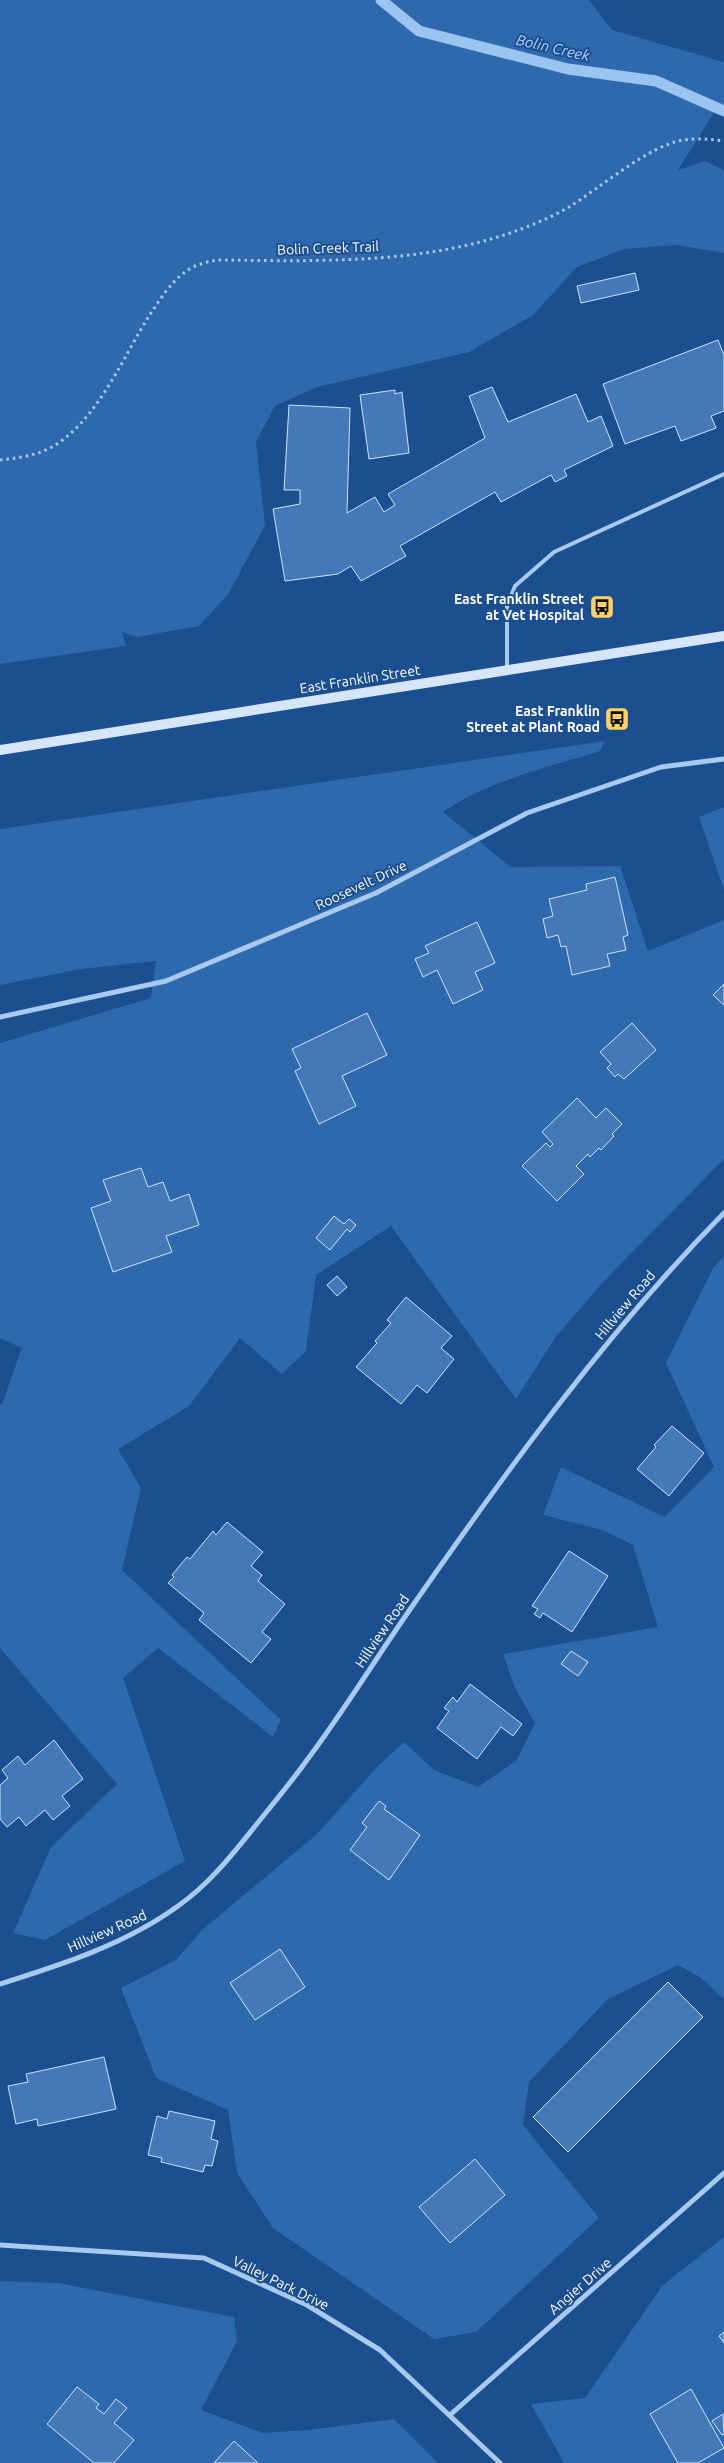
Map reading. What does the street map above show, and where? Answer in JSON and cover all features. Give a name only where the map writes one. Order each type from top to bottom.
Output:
[{"type":"main road","name":"East Franklin Street","points":[[0,750],[724,636]]},
{"type":"street","name":"Roosevelt Drive","points":[[0,1017],[166,981],[376,893],[528,813],[661,768],[724,759]]},
{"type":"street","name":"Hillview Road","points":[[0,1984],[49,1968],[140,1931],[180,1905],[222,1867],[308,1760],[411,1608],[524,1450],[624,1322],[668,1270],[724,1213]]},
{"type":"street","name":"Angier Drive","points":[[450,2415],[724,2173]]},
{"type":"street","name":"Valley Park Drive","points":[[0,2245],[204,2258],[307,2305],[380,2350],[500,2463]]},
{"type":"lane","points":[[507,670],[507,606],[515,586],[554,552],[724,474]]},
{"type":"path","name":"Bolin Creek Trail","points":[[0,460],[24,457],[51,448],[72,433],[91,412],[139,333],[172,284],[186,271],[200,264],[217,260],[385,258],[441,250],[484,241],[529,226],[567,208],[658,149],[681,140],[703,138],[724,141]]},
{"type":"shaded area","points":[[0,0],[589,0],[612,30],[724,62],[724,107],[717,108],[678,170],[705,161],[724,170],[724,253],[677,245],[624,249],[577,267],[533,315],[469,352],[317,387],[275,406],[256,442],[265,525],[229,593],[199,626],[137,637],[122,632],[126,646],[0,664]]},
{"type":"shaded area","points":[[605,741],[600,751],[499,783],[460,801],[443,812],[511,867],[620,866],[648,951],[724,920],[724,1159],[604,1281],[555,1338],[516,1399],[391,1226],[316,1275],[306,1351],[282,1374],[240,1338],[189,1406],[118,1449],[141,1488],[122,1570],[281,1720],[273,1737],[158,1648],[123,1678],[185,1861],[45,1940],[13,1933],[51,1847],[117,1784],[0,1648],[0,1404],[2,1404],[22,1348],[0,1338],[0,1043],[151,998],[156,961],[81,969],[0,985],[0,829]]},
{"type":"shaded area","points":[[724,807],[724,890],[699,817]]},
{"type":"shaded area","points":[[724,1256],[724,1999],[700,1977],[678,1965],[608,1999],[529,2082],[523,2125],[599,2218],[476,2332],[434,2339],[273,2228],[237,2173],[228,2110],[156,2078],[121,1988],[176,1960],[202,1930],[316,1835],[379,1765],[404,1742],[434,1770],[478,1787],[517,1760],[535,1723],[515,1688],[503,1654],[658,1627],[633,1545],[602,1530],[543,1515],[561,1467],[664,1517],[714,1467],[666,1363],[713,1268]]},
{"type":"shaded area","points":[[724,2237],[724,2463],[564,2463],[531,2404],[585,2398],[663,2285]]},
{"type":"shaded area","points":[[0,2281],[58,2283],[234,2317],[237,2341],[201,2410],[263,2433],[308,2430],[394,2419],[438,2463],[0,2463]]},
{"type":"building","points":[[635,273],[639,290],[581,303],[577,286]]},
{"type":"building","points":[[718,340],[724,355],[724,411],[711,416],[716,428],[681,441],[675,426],[625,444],[603,384]]},
{"type":"building","points":[[492,387],[508,422],[576,394],[588,422],[601,416],[613,446],[564,470],[567,476],[555,482],[551,475],[501,502],[495,492],[400,546],[406,556],[361,581],[351,566],[338,574],[285,581],[273,509],[300,504],[300,490],[284,490],[289,405],[350,408],[347,513],[375,497],[384,512],[395,505],[388,494],[485,438],[469,396]]},
{"type":"building","points":[[395,390],[395,394],[402,392],[409,453],[369,459],[360,395]]},
{"type":"building","points":[[615,877],[628,935],[623,937],[626,950],[607,954],[610,966],[572,975],[566,946],[561,947],[558,935],[547,938],[543,919],[553,916],[549,899],[587,890],[586,884]]},
{"type":"building","points":[[477,922],[495,963],[475,972],[483,990],[453,1004],[437,970],[423,977],[415,959],[429,953],[425,946]]},
{"type":"building","points":[[724,984],[724,1005],[713,995]]},
{"type":"building","points":[[367,1013],[387,1055],[342,1076],[356,1106],[319,1124],[295,1071],[301,1068],[292,1049]]},
{"type":"building","points":[[632,1023],[656,1050],[624,1079],[618,1074],[615,1077],[607,1068],[611,1064],[600,1052]]},
{"type":"building","points":[[577,1098],[596,1118],[606,1108],[622,1124],[601,1150],[599,1148],[590,1157],[588,1154],[576,1166],[584,1174],[557,1201],[522,1166],[546,1143],[550,1147],[553,1144],[542,1132]]},
{"type":"building","points":[[141,1168],[148,1187],[163,1182],[170,1201],[189,1194],[199,1225],[166,1236],[172,1252],[113,1272],[91,1208],[111,1201],[103,1180]]},
{"type":"building","points":[[334,1216],[344,1224],[349,1219],[356,1225],[350,1232],[347,1229],[330,1250],[316,1238]]},
{"type":"building","points":[[337,1276],[347,1287],[337,1296],[327,1285]]},
{"type":"building","points":[[406,1297],[452,1336],[441,1348],[454,1359],[427,1393],[417,1385],[401,1404],[356,1367],[377,1343],[375,1341],[391,1323],[387,1320]]},
{"type":"building","points":[[672,1426],[704,1453],[669,1496],[637,1469],[656,1447],[654,1445]]},
{"type":"building","points":[[227,1522],[263,1552],[251,1566],[262,1575],[258,1581],[285,1604],[262,1632],[271,1639],[251,1663],[199,1620],[204,1613],[168,1583],[187,1557],[190,1559],[213,1531],[216,1535]]},
{"type":"building","points":[[569,1551],[608,1576],[572,1632],[543,1613],[540,1618],[534,1614],[538,1609],[532,1606]]},
{"type":"building","points":[[571,1651],[588,1662],[578,1676],[561,1664]]},
{"type":"building","points":[[470,1684],[522,1724],[513,1736],[501,1727],[477,1759],[437,1728],[449,1711],[444,1708],[453,1697],[457,1702]]},
{"type":"building","points":[[54,1740],[83,1779],[62,1796],[70,1806],[53,1820],[45,1810],[26,1826],[19,1817],[7,1827],[0,1819],[0,1785],[8,1778],[2,1770],[18,1756],[25,1765]]},
{"type":"building","points":[[379,1801],[386,1806],[384,1809],[420,1835],[389,1880],[350,1850],[367,1827],[362,1823]]},
{"type":"building","points":[[280,1949],[305,1987],[255,2020],[230,1983]]},
{"type":"building","points":[[668,1982],[703,2017],[568,2152],[533,2117]]},
{"type":"building","points":[[104,2057],[116,2109],[38,2126],[37,2119],[16,2124],[8,2086],[28,2082],[26,2074]]},
{"type":"building","points":[[169,2111],[215,2121],[211,2139],[218,2141],[212,2166],[205,2165],[203,2172],[161,2162],[162,2158],[148,2155],[157,2116],[167,2119]]},
{"type":"building","points":[[475,2159],[505,2195],[450,2243],[419,2207]]},
{"type":"building","points":[[724,2332],[724,2343],[719,2336]]},
{"type":"building","points":[[77,2387],[99,2404],[96,2408],[104,2414],[116,2399],[127,2408],[114,2423],[134,2440],[114,2463],[94,2463],[47,2424]]},
{"type":"building","points":[[691,2389],[724,2448],[698,2463],[678,2463],[650,2414]]},
{"type":"building","points":[[723,2414],[724,2434],[722,2435],[712,2421]]},
{"type":"building","points":[[234,2441],[258,2463],[214,2463]]},
{"type":"waterway","name":"Bolin Creek","points":[[381,0],[419,31],[568,69],[656,81],[724,111]]},
{"type":"place","name":"East Franklin Street at Vet Hospital","points":[[602,607]]},
{"type":"place","name":"East Franklin Street at Plant Road","points":[[617,719]]}]
